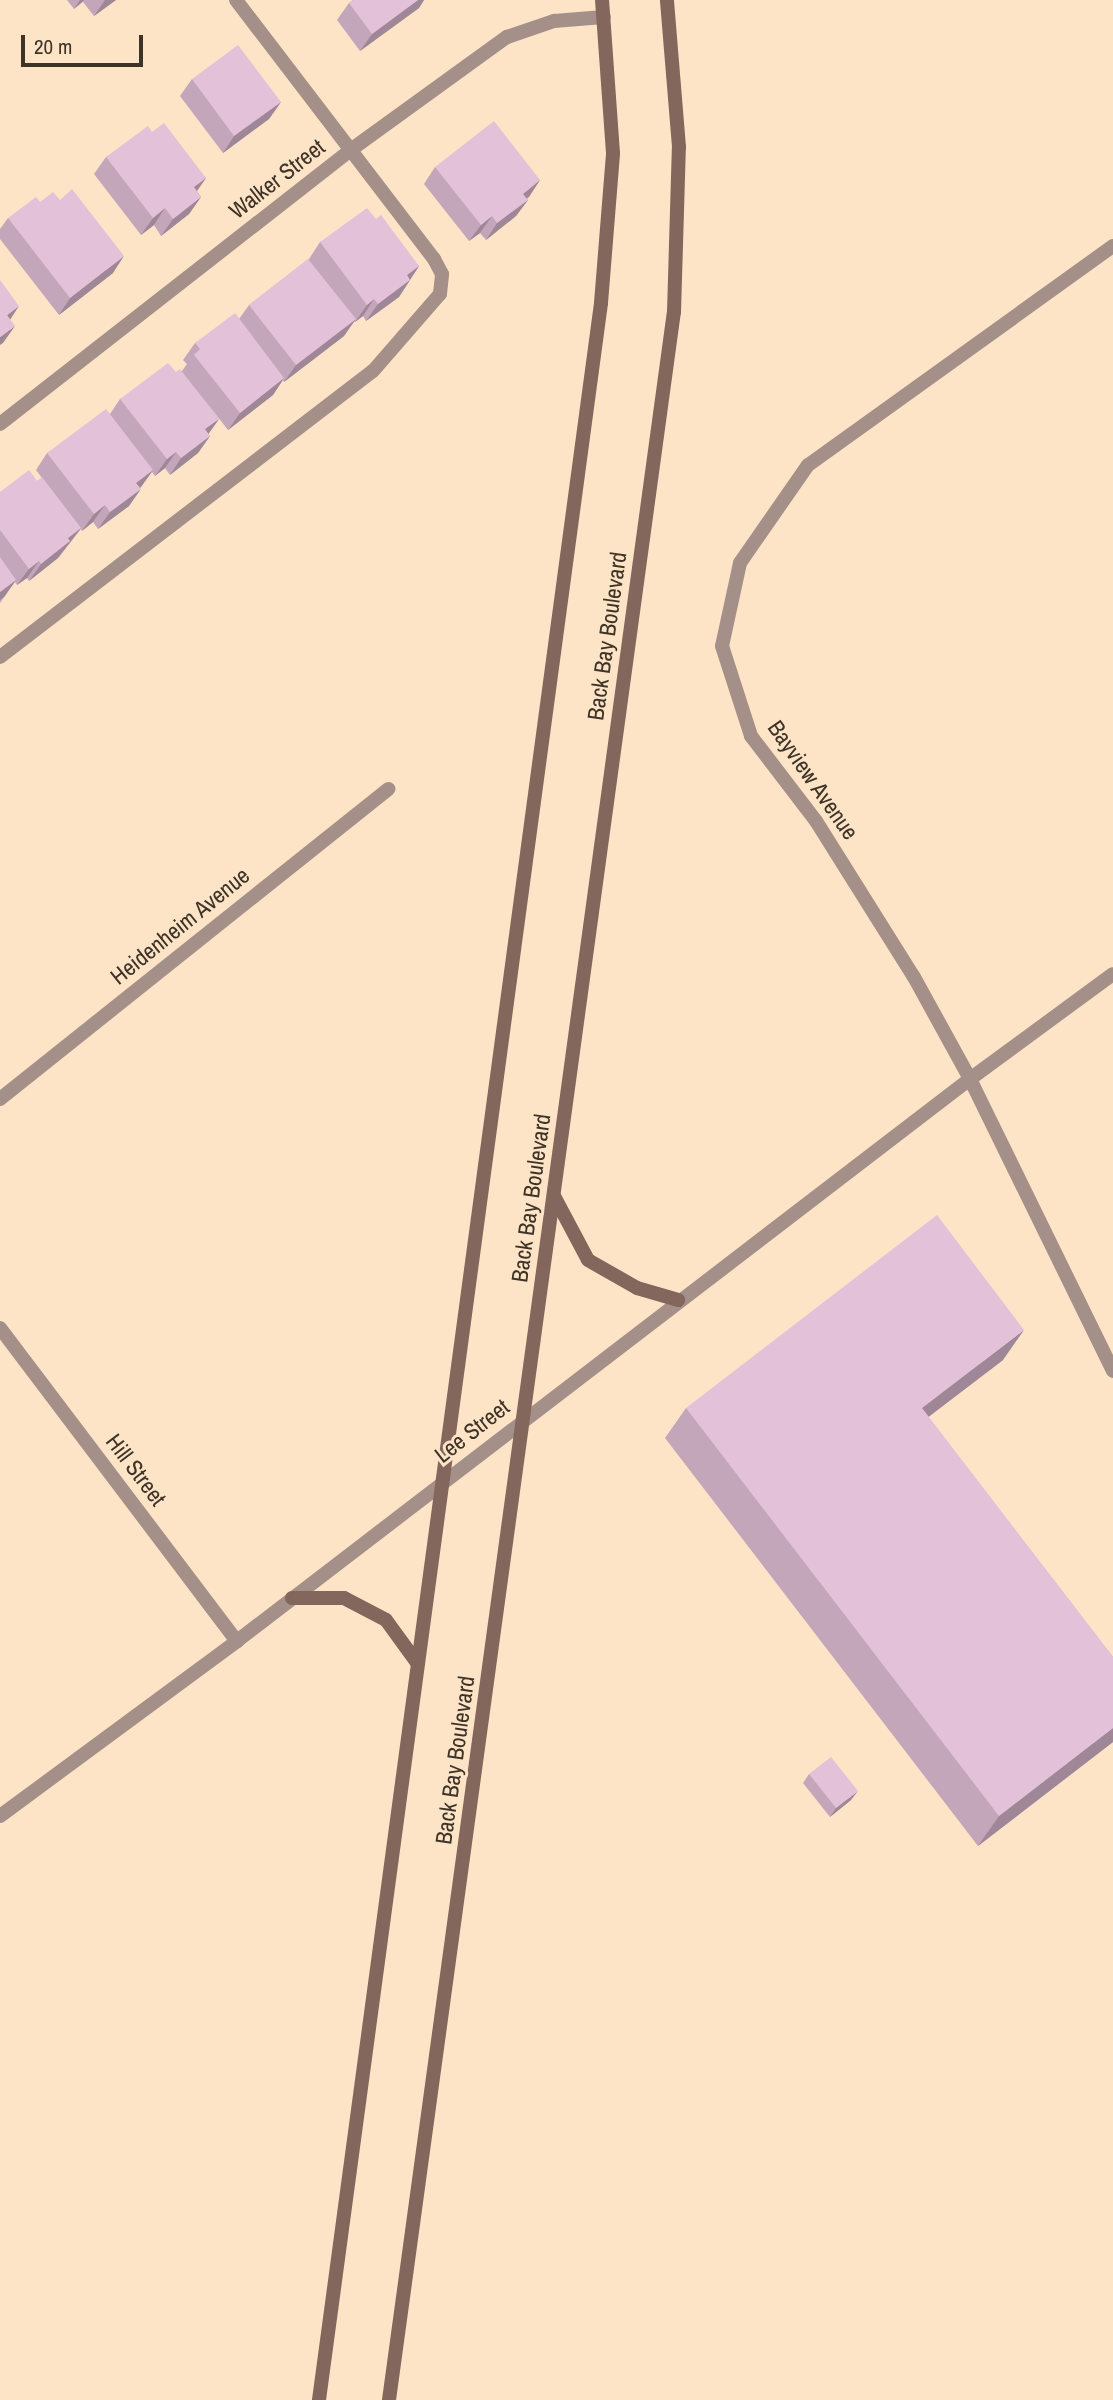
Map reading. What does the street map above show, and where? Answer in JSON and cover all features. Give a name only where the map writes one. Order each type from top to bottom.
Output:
[{"type":"main road","points":[[319,2400],[601,303],[613,153],[601,0]]},
{"type":"main road","name":"Back Bay Boulevard","points":[[389,2400],[674,312],[679,147],[667,0]]},
{"type":"main road","points":[[554,1196],[588,1260],[637,1288],[678,1300]]},
{"type":"main road","points":[[292,1598],[344,1598],[386,1620],[418,1664]]},
{"type":"street","points":[[0,657],[373,371],[440,294],[442,274],[434,259],[236,0]]},
{"type":"street","name":"Walker Street","points":[[0,424],[352,149],[507,37],[554,21],[604,17]]},
{"type":"street","name":"Bayview Avenue","points":[[1113,246],[808,465],[740,564],[722,646],[751,736],[816,821],[883,923],[970,1079],[1113,1371]]},
{"type":"street","name":"Heidenheim Avenue","points":[[0,1099],[389,789]]},
{"type":"street","name":"Lee Street","points":[[0,1816],[237,1641],[678,1300],[1113,974]]},
{"type":"street","name":"Hill Street","points":[[0,1328],[237,1641]]},
{"type":"building","points":[[353,0],[418,0],[372,34],[349,3]]},
{"type":"building","points":[[238,45],[281,102],[234,136],[192,79]]},
{"type":"building","points":[[494,121],[540,180],[523,194],[528,200],[497,223],[492,216],[481,225],[435,167]]},
{"type":"building","points":[[164,123],[206,178],[194,187],[201,197],[173,219],[165,208],[153,218],[106,157],[148,126],[152,132]]},
{"type":"building","points":[[72,189],[124,256],[70,298],[8,218],[36,197],[40,202],[53,192],[60,200]]},
{"type":"building","points":[[367,208],[376,219],[381,215],[419,266],[407,275],[410,280],[378,304],[374,299],[367,305],[320,242]]},
{"type":"building","points":[[308,259],[356,319],[296,365],[249,305]]},
{"type":"building","points":[[0,280],[19,306],[7,315],[15,326],[0,337]]},
{"type":"building","points":[[235,313],[284,378],[240,413],[194,355],[200,349],[195,343]]},
{"type":"building","points":[[168,363],[176,372],[180,369],[219,419],[205,429],[210,436],[181,458],[176,452],[167,459],[120,399]]},
{"type":"building","points":[[106,409],[153,470],[136,483],[141,489],[110,512],[105,505],[94,514],[47,453]]},
{"type":"building","points":[[29,470],[37,481],[42,477],[81,528],[68,538],[70,541],[41,564],[39,561],[29,569],[0,530],[0,492]]},
{"type":"building","points":[[0,557],[16,580],[0,592]]},
{"type":"building","points":[[937,1215],[1024,1330],[922,1408],[1113,1657],[1113,1728],[999,1816],[686,1408]]},
{"type":"building","points":[[831,1757],[858,1791],[836,1808],[809,1774]]}]
